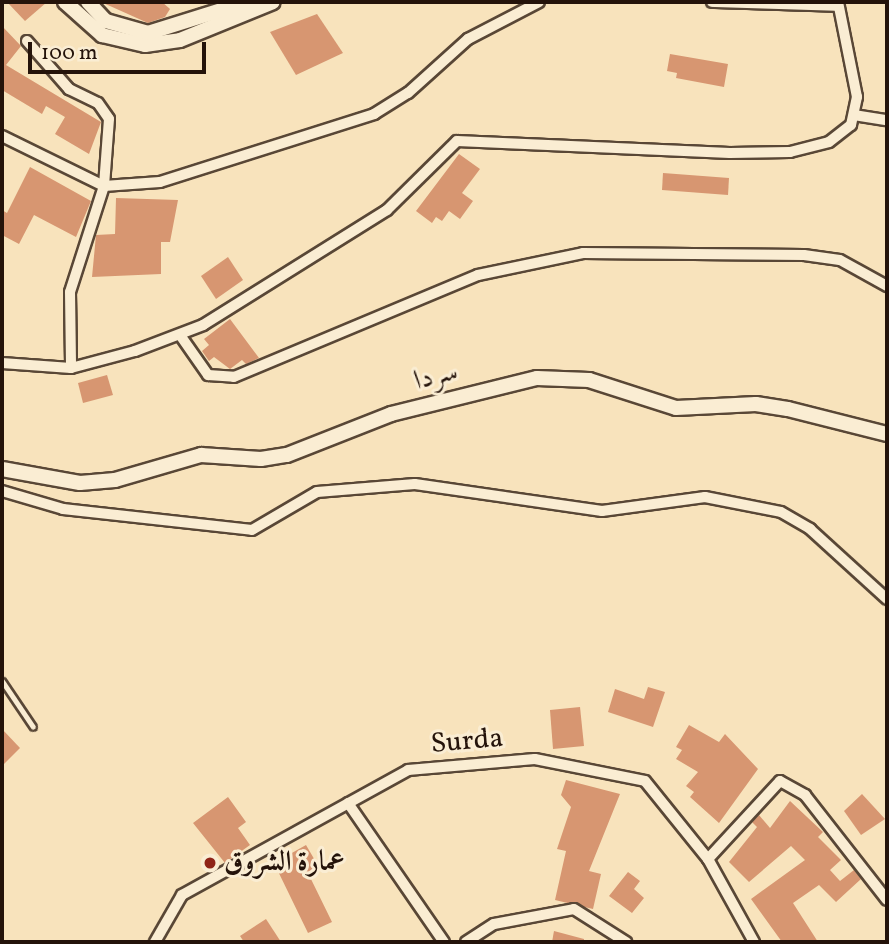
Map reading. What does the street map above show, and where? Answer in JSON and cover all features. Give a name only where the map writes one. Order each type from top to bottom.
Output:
[{"type":"street","points":[[65,2],[102,35],[145,45],[180,40],[250,5]]},
{"type":"street","points":[[88,2],[106,20],[148,33],[250,5],[272,2]]},
{"type":"street","points":[[2,136],[104,186],[160,182],[374,114],[408,93],[468,39],[539,2]]},
{"type":"street","points":[[2,363],[71,368],[180,335],[387,210],[457,141],[790,152],[829,142],[843,133],[854,115],[857,97],[838,4],[712,2]]},
{"type":"street","points":[[26,41],[69,89],[106,110],[104,186],[69,292],[71,368]]},
{"type":"street","points":[[854,115],[887,120]]},
{"type":"street","points":[[180,335],[208,375],[234,377],[478,275],[583,253],[804,255],[840,260],[887,286]]},
{"type":"street","name":"سردا","points":[[2,469],[80,483],[115,480],[201,454],[261,460],[287,455],[391,414],[537,378],[589,380],[676,408],[756,404],[788,408],[887,434]]},
{"type":"street","points":[[2,491],[63,509],[252,530],[298,499],[364,488],[432,485],[602,511],[705,497],[749,503],[781,512],[810,529],[887,599]]},
{"type":"street","name":"Surda","points":[[155,942],[182,895],[408,770],[535,759],[645,781],[708,859],[754,942]]},
{"type":"street","points":[[708,859],[780,781],[805,794],[887,898]]},
{"type":"street","points":[[348,803],[444,942]]},
{"type":"street","points":[[466,942],[494,924],[574,909],[626,942]]},
{"type":"lane","points":[[2,681],[33,727]]},
{"type":"building","points":[[7,2],[47,2],[25,21]]},
{"type":"building","points":[[101,2],[162,2],[170,9],[165,17],[148,23]]},
{"type":"building","points":[[317,14],[343,53],[296,75],[270,32]]},
{"type":"building","points":[[2,26],[21,46],[6,65],[101,122],[89,154],[55,134],[65,117],[46,106],[42,114],[2,90]]},
{"type":"building","points":[[670,54],[728,64],[724,87],[676,78],[677,73],[667,71]]},
{"type":"building","points":[[459,154],[480,169],[462,193],[473,201],[460,219],[449,211],[442,221],[436,217],[432,223],[416,211]]},
{"type":"building","points":[[30,167],[91,201],[76,237],[34,215],[19,244],[2,235],[2,210],[7,213]]},
{"type":"building","points":[[663,173],[729,178],[728,195],[662,190]]},
{"type":"building","points":[[116,198],[178,200],[170,242],[161,242],[161,274],[92,277],[96,235],[115,234]]},
{"type":"building","points":[[228,257],[243,280],[216,299],[201,276]]},
{"type":"building","points":[[230,319],[259,358],[246,364],[242,360],[230,369],[214,357],[209,361],[202,351],[209,345],[204,339]]},
{"type":"building","points":[[107,375],[113,395],[83,403],[78,383]]},
{"type":"building","points":[[648,687],[665,692],[653,727],[608,712],[615,689],[644,699]]},
{"type":"building","points":[[580,707],[584,746],[553,749],[550,710]]},
{"type":"building","points":[[689,725],[719,742],[725,734],[758,769],[719,823],[690,797],[694,792],[686,786],[698,772],[676,759],[682,750],[676,747]]},
{"type":"building","points":[[2,729],[20,748],[2,766]]},
{"type":"building","points":[[566,780],[620,794],[589,871],[601,874],[593,909],[555,900],[566,851],[557,849],[571,807],[561,795]]},
{"type":"building","points":[[862,794],[885,819],[861,835],[844,811]]},
{"type":"building","points":[[228,797],[246,822],[238,828],[250,845],[225,863],[193,823]]},
{"type":"building","points":[[790,801],[823,832],[818,837],[841,860],[830,870],[840,881],[854,870],[861,879],[836,902],[819,885],[793,903],[818,942],[782,942],[751,899],[805,860],[791,846],[749,882],[729,862],[757,827],[752,822],[759,815],[770,828]]},
{"type":"building","points":[[306,845],[320,869],[309,875],[332,922],[308,933],[274,863]]},
{"type":"building","points":[[628,872],[640,881],[634,889],[644,898],[632,913],[609,896]]},
{"type":"building","points":[[266,919],[281,942],[244,942],[240,936]]},
{"type":"building","points":[[554,931],[584,939],[584,942],[552,942]]},
{"type":"place","name":"عمارة الشروق","points":[[210,863]]}]
